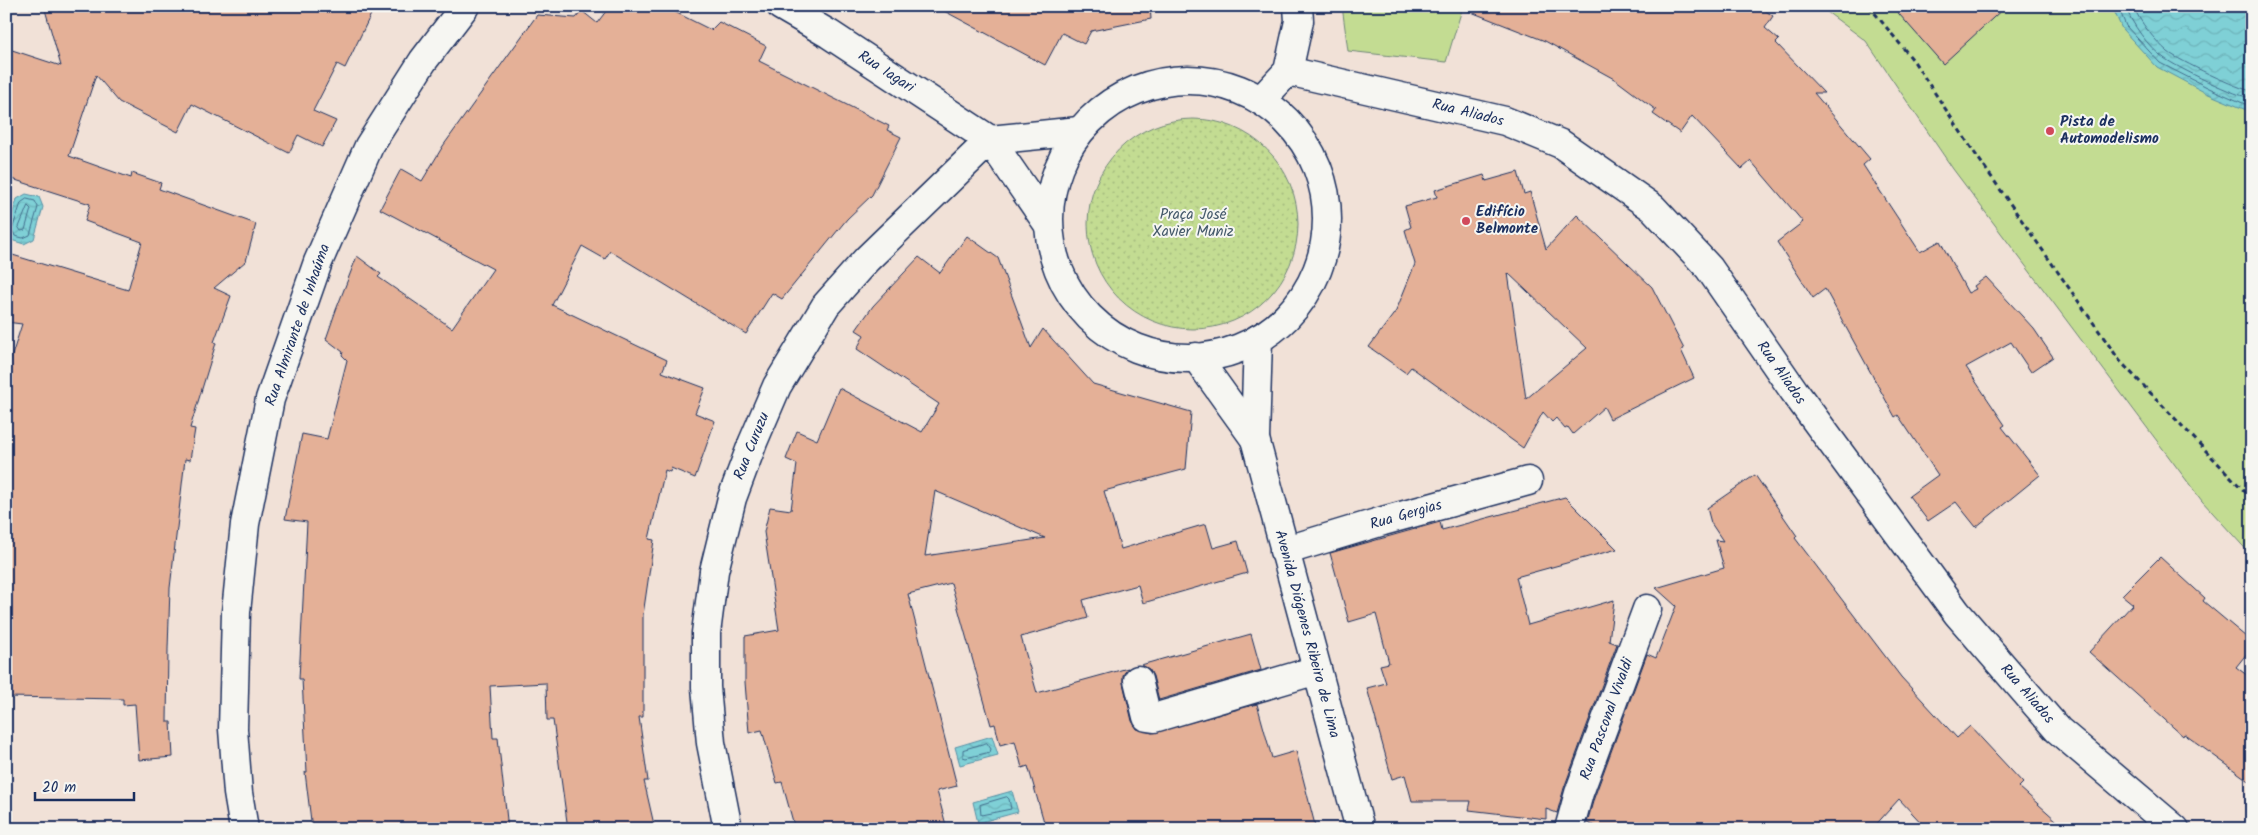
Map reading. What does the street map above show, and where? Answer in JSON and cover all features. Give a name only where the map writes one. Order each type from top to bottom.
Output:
[{"type":"street","name":"Rua Almirante de Inhaúma","points":[[244,829],[238,793],[232,728],[236,612],[245,524],[270,399],[318,262],[369,146],[423,61],[465,6]]},
{"type":"street","name":"Rua Iagari","points":[[781,6],[829,34],[990,140],[1048,224]]},
{"type":"street","points":[[1261,100],[1288,71],[1299,21],[1298,6]]},
{"type":"street","name":"Rua Aliados","points":[[1288,71],[1505,121],[1561,144],[1653,208],[1709,268],[1794,391],[1958,613],[2058,730],[2175,829]]},
{"type":"street","points":[[1197,80],[1230,86],[1261,100],[1289,123],[1310,151],[1323,185],[1327,220],[1322,256],[1308,288],[1286,317],[1258,339],[1232,350],[1196,357],[1157,354],[1134,347],[1106,332],[1082,311],[1064,284],[1052,255],[1048,224],[1055,175],[1079,131],[1110,103],[1132,91],[1164,82],[1197,80]]},
{"type":"street","points":[[990,140],[1079,131]]},
{"type":"street","name":"Rua Curuzu","points":[[728,829],[711,743],[706,687],[706,633],[714,571],[732,498],[746,461],[777,386],[826,305],[867,260],[990,140]]},
{"type":"street","name":"Avenida Diógenes Ribeiro de Lima","points":[[1258,339],[1254,439],[1360,829]]},
{"type":"street","name":"Avenida Diógenes Ribeiro de Lima","points":[[1196,357],[1254,439]]},
{"type":"street","name":"Rua Gergias","points":[[1284,551],[1383,521],[1528,482]]},
{"type":"street","name":"Rua Pasconal Vivaldi","points":[[1569,829],[1579,793],[1647,609]]},
{"type":"street","points":[[1138,680],[1147,716],[1154,718],[1317,670]]},
{"type":"path","points":[[1868,6],[1913,60],[1974,152],[2120,361],[2252,499]]},
{"type":"green space","points":[[1342,6],[1463,6],[1446,62],[1348,51]]},
{"type":"green space","points":[[1819,6],[2252,6],[2252,556],[2202,501],[1953,169],[1866,41]]},
{"type":"green space","name":"Praça José Xavier Muniz","points":[[1193,119],[1213,121],[1233,127],[1251,137],[1267,150],[1280,166],[1290,184],[1296,204],[1298,224],[1296,244],[1290,264],[1280,282],[1267,298],[1251,311],[1233,321],[1213,327],[1193,329],[1173,327],[1153,321],[1135,311],[1119,298],[1106,282],[1096,264],[1090,244],[1088,224],[1090,204],[1096,184],[1106,166],[1119,150],[1135,137],[1153,127],[1173,121]]},
{"type":"water","points":[[2112,6],[2252,6],[2252,110],[2244,109],[2206,93],[2157,67],[2122,29]]},
{"type":"water","points":[[26,194],[39,197],[43,207],[34,239],[24,244],[11,240],[7,231],[17,199]]},
{"type":"water","points":[[992,736],[998,755],[960,765],[955,747]]},
{"type":"water","points":[[1012,791],[1018,812],[978,823],[973,802]]},
{"type":"building","points":[[44,6],[375,6],[345,68],[337,64],[313,111],[336,121],[322,147],[298,135],[289,153],[192,104],[178,132],[119,102],[96,75],[69,156],[131,178],[132,173],[161,183],[159,189],[256,224],[246,261],[214,288],[231,296],[214,342],[216,343],[190,428],[195,429],[190,460],[185,459],[170,588],[167,722],[171,722],[173,757],[139,760],[135,704],[123,705],[123,699],[6,697],[6,374],[22,324],[6,322],[6,253],[128,290],[142,242],[85,221],[90,204],[6,177],[6,48],[61,66]]},
{"type":"building","points":[[610,6],[663,6],[711,30],[719,22],[766,46],[759,61],[889,126],[887,130],[901,137],[872,195],[847,219],[782,299],[772,293],[746,334],[610,251],[605,259],[582,246],[552,305],[667,360],[662,372],[705,388],[695,413],[715,421],[695,478],[671,468],[670,472],[665,470],[649,539],[654,540],[643,615],[643,717],[639,717],[648,781],[644,781],[655,829],[568,829],[553,720],[547,720],[546,683],[490,686],[493,738],[498,738],[508,829],[312,829],[305,772],[307,772],[302,679],[299,679],[307,522],[285,519],[302,434],[327,439],[347,360],[342,355],[343,352],[326,339],[336,310],[357,256],[381,274],[378,277],[452,328],[493,269],[380,209],[401,169],[422,181],[443,146],[537,15],[576,18],[582,11],[597,23]]},
{"type":"building","points":[[935,6],[1150,6],[1151,19],[1091,31],[1084,44],[1062,33],[1045,65]]},
{"type":"building","points":[[1461,6],[1759,6],[1773,16],[1765,28],[1779,40],[1776,43],[1824,93],[1814,93],[1870,159],[1863,165],[1920,252],[1940,241],[1968,293],[1976,289],[1974,286],[1986,277],[2034,329],[2053,357],[2031,372],[2011,342],[1966,367],[2005,425],[2002,427],[2040,475],[1976,527],[1956,502],[1928,521],[1909,496],[1938,475],[1898,415],[1895,417],[1825,289],[1813,298],[1777,242],[1803,222],[1751,161],[1742,169],[1692,116],[1680,133],[1653,114],[1656,110],[1616,80],[1545,41],[1461,8]]},
{"type":"building","points":[[1892,6],[2006,6],[1943,64]]},
{"type":"building","points":[[1518,172],[1524,194],[1530,192],[1546,249],[1577,215],[1652,287],[1684,349],[1681,350],[1694,378],[1610,419],[1604,407],[1573,434],[1568,427],[1565,429],[1556,418],[1552,422],[1543,412],[1523,448],[1411,367],[1406,373],[1369,347],[1396,311],[1415,264],[1405,230],[1411,227],[1405,206],[1437,197],[1435,190],[1484,175],[1486,181]],"holes":[[[1508,273],[1587,348],[1526,399]]]},
{"type":"building","points":[[967,236],[998,258],[1031,348],[1043,329],[1093,384],[1191,412],[1186,469],[1104,491],[1121,549],[1206,524],[1213,548],[1238,541],[1247,573],[1143,603],[1138,585],[1083,600],[1088,618],[1021,637],[1037,693],[1128,668],[1123,675],[1123,683],[1132,721],[1137,729],[1152,733],[1257,704],[1272,758],[1296,751],[1316,829],[1046,829],[1028,766],[1022,768],[1015,741],[1000,745],[995,724],[991,725],[951,583],[908,594],[957,786],[937,791],[947,829],[795,829],[782,782],[777,783],[762,730],[749,733],[745,682],[745,636],[779,630],[764,532],[770,507],[791,510],[797,464],[786,459],[797,431],[817,440],[839,388],[922,432],[939,404],[857,349],[864,335],[856,330],[873,306],[919,257],[940,273]],"holes":[[[935,491],[1045,538],[925,556]]]},
{"type":"building","points":[[1755,475],[1797,536],[1795,538],[1901,677],[1957,738],[1970,726],[2023,783],[2019,787],[2066,829],[1927,829],[1899,799],[1872,829],[1603,829],[1587,823],[1594,798],[1647,654],[1656,658],[1676,606],[1656,588],[1724,568],[1716,540],[1723,541],[1711,523],[1707,508]]},
{"type":"building","points":[[1565,497],[1617,549],[1516,577],[1528,625],[1614,600],[1609,641],[1617,644],[1564,788],[1557,813],[1546,809],[1546,819],[1469,810],[1471,801],[1412,801],[1405,775],[1392,779],[1367,688],[1386,683],[1380,665],[1389,663],[1376,614],[1349,622],[1330,553],[1440,522],[1442,530]]},
{"type":"building","points":[[2160,557],[2205,598],[2203,601],[2252,642],[2252,647],[2236,667],[2252,679],[2252,783],[2184,734],[2183,736],[2089,652],[2133,604],[2122,595]]},
{"type":"building","points":[[1251,634],[1261,670],[1159,700],[1153,676],[1149,669],[1141,665]]},
{"type":"place","name":"Pista de Automodelismo","points":[[2050,131]]},
{"type":"place","name":"Edifício Belmonte","points":[[1466,221]]}]
